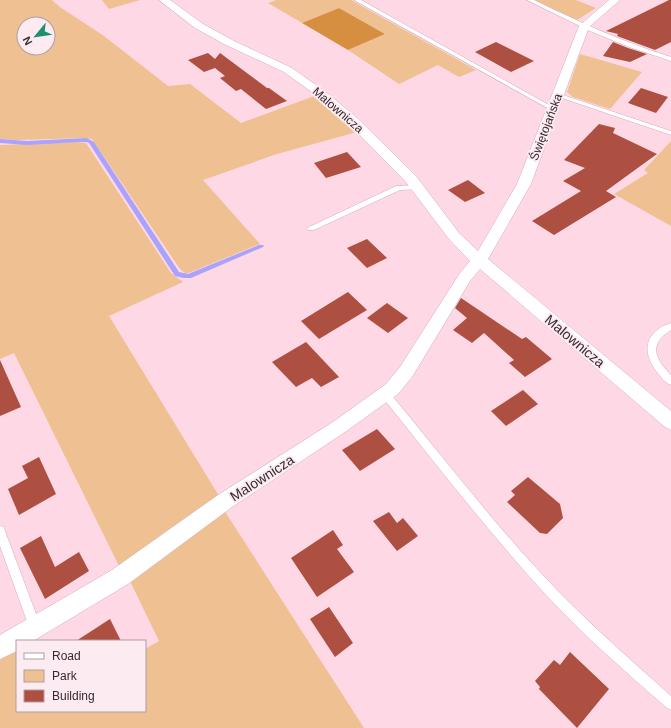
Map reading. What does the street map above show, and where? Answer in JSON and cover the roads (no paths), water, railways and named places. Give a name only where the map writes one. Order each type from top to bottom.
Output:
[{"type":"street","name":"Malownicza","points":[[164,0],[213,34],[288,70],[307,83],[353,121],[418,187],[454,236],[479,260],[671,422]]},
{"type":"street","name":"Świętojańska","points":[[479,260],[524,184],[584,26],[615,0]]},
{"type":"street","name":"Malownicza","points":[[0,648],[120,577],[225,501],[386,394],[406,372],[464,277],[479,260]]},
{"type":"lane","points":[[357,0],[553,109]]},
{"type":"lane","points":[[530,0],[584,26],[631,46],[671,59]]},
{"type":"lane","points":[[558,95],[671,133]]},
{"type":"lane","points":[[311,228],[399,188],[418,187]]},
{"type":"lane","points":[[671,326],[656,336],[651,344],[652,355],[656,364],[671,381]]},
{"type":"lane","points":[[386,394],[497,531],[551,592],[583,624],[671,704]]},
{"type":"lane","points":[[0,531],[35,628]]},
{"type":"waterway","points":[[0,141],[27,143],[87,140],[91,142],[177,274],[189,276],[261,246]]}]
